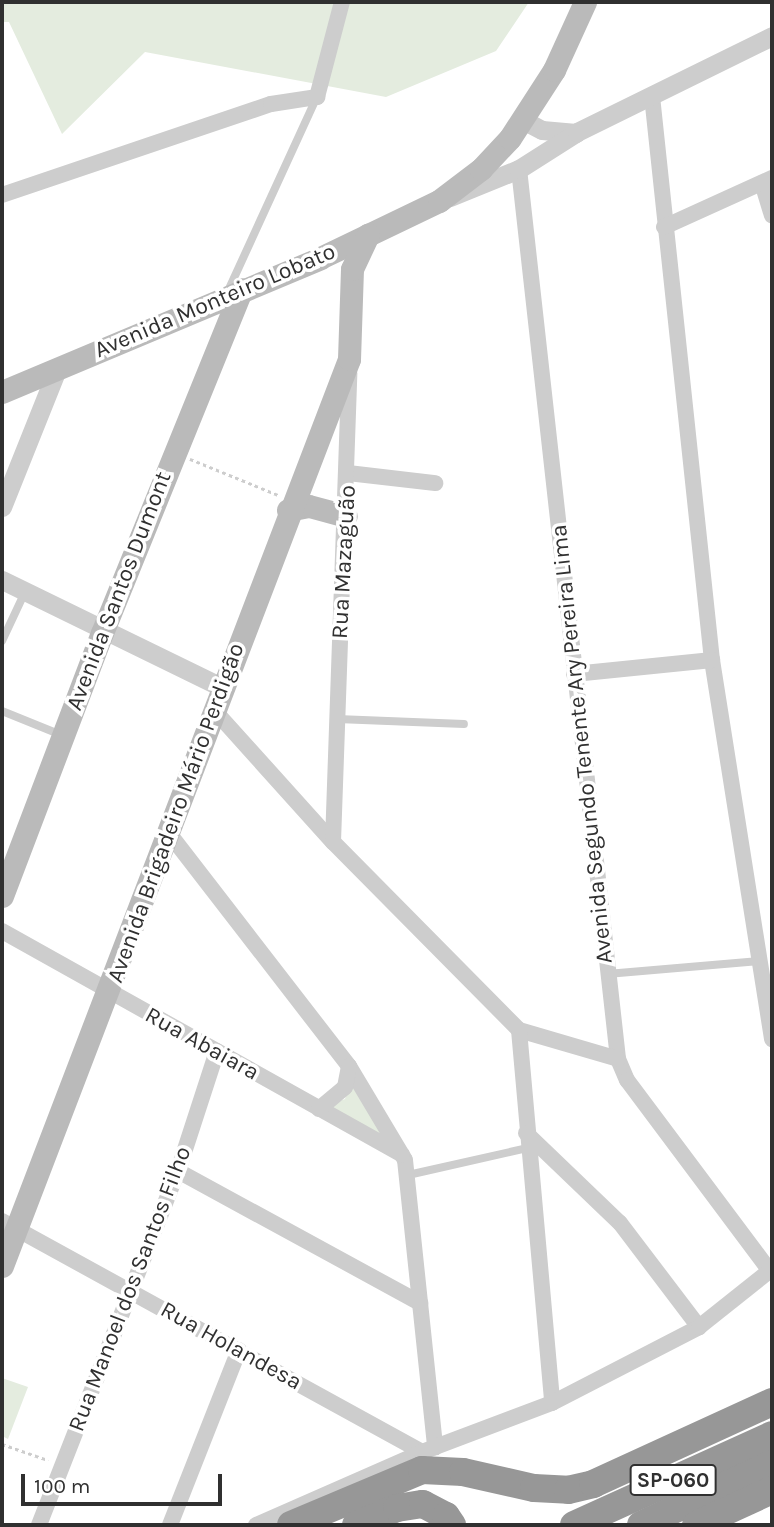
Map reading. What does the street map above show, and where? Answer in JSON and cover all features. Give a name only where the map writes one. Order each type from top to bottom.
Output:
[{"type":"highway","points":[[291,1525],[422,1469],[463,1472],[534,1488],[568,1490],[593,1484],[772,1402]]},
{"type":"highway","name":"SP-060","points":[[574,1525],[772,1435]]},
{"type":"highway","name":"SP-060","points":[[641,1525],[772,1464]]},
{"type":"highway","name":"SP-060","points":[[696,1525],[772,1490]]},
{"type":"highway","points":[[356,1525],[397,1508],[424,1504],[446,1516],[452,1525]]},
{"type":"main road","name":"Avenida Monteiro Lobato","points":[[2,392],[320,257],[432,202],[481,169],[523,120],[570,40],[585,2]]},
{"type":"main road","name":"Rua Mazaguão","points":[[349,359],[351,282],[355,257],[368,235]]},
{"type":"main road","points":[[320,257],[343,267],[351,282]]},
{"type":"main road","name":"Avenida Santos Dumont","points":[[2,896],[234,293]]},
{"type":"main road","name":"Avenida Brigadeiro Mário Perdigão","points":[[2,1266],[9,1225],[109,992],[290,505],[349,359]]},
{"type":"main road","points":[[290,505],[321,507],[346,516]]},
{"type":"street","points":[[2,195],[271,104],[317,97],[342,2]]},
{"type":"street","points":[[432,202],[519,169],[577,132],[772,36]]},
{"type":"street","points":[[652,96],[712,660],[772,1039]]},
{"type":"street","points":[[523,120],[554,133],[577,132]]},
{"type":"street","name":"Avenida Segundo Tenente Ary Pereira Lima","points":[[519,169],[618,1059],[627,1080],[771,1270]]},
{"type":"street","points":[[664,228],[767,180],[772,216]]},
{"type":"street","name":"Rua Mazaguão","points":[[333,842],[348,473],[349,359]]},
{"type":"street","points":[[2,507],[58,367]]},
{"type":"street","points":[[348,473],[435,483]]},
{"type":"street","points":[[2,580],[102,633],[223,688]]},
{"type":"street","points":[[574,674],[712,660]]},
{"type":"street","points":[[214,710],[333,842],[519,1030],[618,1059]]},
{"type":"street","points":[[168,832],[349,1066],[402,1156],[408,1175],[420,1303],[428,1450]]},
{"type":"street","name":"Rua Abaiara","points":[[2,931],[402,1156]]},
{"type":"street","points":[[519,1030],[552,1403]]},
{"type":"street","name":"Rua Manoel dos Santos Filho","points":[[39,1525],[178,1171],[217,1051]]},
{"type":"street","points":[[319,1110],[345,1087],[349,1066]]},
{"type":"street","points":[[527,1140],[586,1186],[620,1223],[699,1327]]},
{"type":"street","points":[[178,1171],[420,1303]]},
{"type":"street","name":"Rua Holandesa","points":[[9,1225],[428,1450]]},
{"type":"street","points":[[256,1525],[428,1450],[552,1403],[699,1327],[771,1270]]},
{"type":"street","points":[[170,1525],[239,1350]]},
{"type":"lane","points":[[234,293],[317,97]]},
{"type":"lane","points":[[2,641],[25,593]]},
{"type":"lane","points":[[2,712],[62,736]]},
{"type":"lane","points":[[337,719],[464,724]]},
{"type":"lane","points":[[607,974],[759,961]]},
{"type":"lane","points":[[408,1175],[527,1140]]},
{"type":"path","points":[[174,452],[290,505]]},
{"type":"path","points":[[2,1444],[61,1464]]},
{"type":"shaded area","points":[[2,2],[529,2],[496,51],[386,97],[145,52],[62,134],[9,22],[2,22]]},
{"type":"shaded area","points":[[351,1077],[386,1142],[323,1107],[345,1099]]},
{"type":"shaded area","points":[[2,1378],[28,1387],[8,1439],[2,1436]]}]
